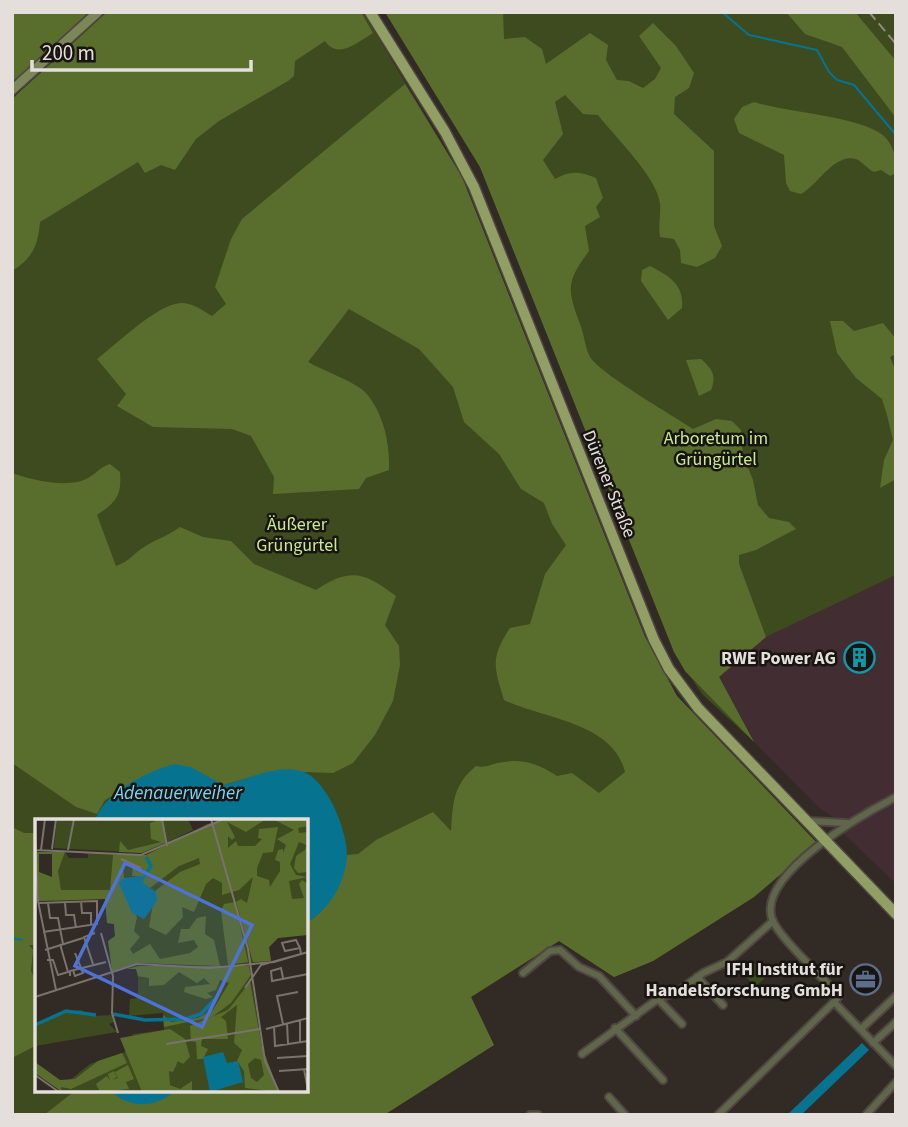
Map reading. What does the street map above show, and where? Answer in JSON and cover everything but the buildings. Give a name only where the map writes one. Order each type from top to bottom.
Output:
[{"type":"main road","points":[[12,90],[98,12]]},
{"type":"main road","name":"Dürener Straße","points":[[370,12],[445,132],[474,187],[654,640],[668,669],[698,708],[896,914]]},
{"type":"street","points":[[718,1115],[839,996],[773,921],[770,910],[772,896],[779,884],[826,840],[849,823],[896,797]]},
{"type":"street","points":[[807,821],[849,823]]},
{"type":"street","points":[[582,1054],[657,999],[685,987],[697,977],[727,961],[773,921]]},
{"type":"street","points":[[523,973],[550,951],[560,950],[579,967],[599,976],[636,1016]]},
{"type":"street","points":[[697,977],[723,1004]]},
{"type":"street","points":[[861,1030],[896,996]]},
{"type":"street","points":[[657,999],[682,1024]]},
{"type":"street","points":[[834,1002],[896,1066]]},
{"type":"street","points":[[873,1043],[896,1022]]},
{"type":"street","points":[[615,1028],[663,1080]]},
{"type":"street","points":[[866,1115],[896,1082]]},
{"type":"street","points":[[609,1097],[625,1115]]},
{"type":"street","points":[[530,1115],[537,1114]]},
{"type":"shaded area","points":[[896,575],[896,884],[845,835],[833,817],[819,808],[754,742],[719,676],[766,637]]},
{"type":"green space","points":[[12,12],[89,12],[12,84]]},
{"type":"green space","name":"Äußerer Grüngürtel","points":[[107,12],[363,12],[462,177],[645,637],[677,696],[817,843],[754,897],[653,961],[614,977],[559,941],[471,997],[494,1045],[384,1115],[12,1115],[12,99]]},
{"type":"green space","points":[[107,12],[361,12],[373,33],[342,49],[336,49],[325,41],[295,61],[294,76],[219,121],[196,139],[175,170],[161,165],[145,173],[138,162],[40,222],[33,250],[25,261],[12,271],[12,99]]},
{"type":"green space","points":[[385,12],[896,12],[896,575],[766,637],[719,676],[754,742],[702,694],[674,652],[480,167]]},
{"type":"green space","points":[[385,12],[503,12],[504,39],[525,37],[542,49],[546,64],[590,33],[608,45],[606,60],[617,80],[629,81],[643,88],[655,79],[661,68],[639,36],[653,23],[676,46],[694,73],[689,88],[675,97],[674,114],[714,151],[714,226],[722,246],[715,258],[697,267],[681,263],[680,250],[674,239],[660,237],[660,204],[652,182],[644,170],[598,115],[583,114],[565,95],[555,102],[563,134],[543,160],[555,179],[575,173],[596,178],[603,198],[596,207],[600,217],[585,226],[589,251],[576,271],[571,286],[573,302],[589,355],[620,382],[693,429],[716,419],[732,421],[741,430],[743,455],[753,480],[758,505],[769,518],[789,522],[796,529],[756,550],[739,555],[739,564],[766,637],[719,677],[754,742],[685,671],[674,652],[480,167]]},
{"type":"green space","points":[[786,12],[855,12],[896,61],[896,118],[842,47],[805,34]]},
{"type":"green space","points":[[405,84],[462,177],[645,637],[677,696],[817,843],[754,897],[653,961],[614,977],[559,941],[471,997],[494,1045],[384,1115],[44,1115],[73,1092],[113,1092],[122,1099],[140,1104],[170,1092],[308,1092],[308,922],[322,910],[334,894],[347,855],[358,854],[376,840],[433,812],[451,831],[459,787],[476,766],[515,761],[529,763],[557,776],[572,773],[599,793],[625,772],[618,755],[607,742],[592,732],[504,700],[496,671],[499,647],[510,628],[530,624],[545,574],[566,545],[552,524],[544,503],[521,489],[499,454],[464,422],[453,387],[419,349],[349,309],[308,362],[361,389],[377,410],[385,430],[389,470],[366,478],[359,489],[273,494],[274,477],[251,436],[232,429],[153,427],[117,406],[126,394],[97,359],[149,317],[171,305],[190,304],[212,316],[226,304],[215,287],[231,239],[242,219]]},
{"type":"green space","points":[[754,102],[861,124],[875,130],[891,145],[896,173],[890,176],[881,170],[874,172],[858,160],[848,158],[833,165],[801,194],[790,191],[786,183],[784,155],[739,133],[734,119],[742,107]]},
{"type":"green space","points":[[650,266],[669,277],[681,293],[682,308],[668,320],[641,281],[642,270]]},
{"type":"green space","points":[[830,321],[843,321],[854,331],[883,323],[896,339],[896,354],[890,357],[896,372],[896,479],[880,488],[884,460],[893,440],[887,415],[882,399],[856,378],[837,353]]},
{"type":"green space","name":"Arboretum im Grüngürtel","points":[[701,359],[711,369],[714,380],[711,390],[699,396],[686,360]]},
{"type":"green space","points":[[110,464],[120,472],[119,493],[109,506],[97,515],[116,566],[148,544],[180,527],[203,537],[231,541],[254,564],[316,590],[338,578],[357,575],[366,577],[396,596],[385,625],[399,646],[400,665],[393,701],[375,735],[353,763],[333,773],[273,771],[223,785],[165,767],[105,800],[97,814],[76,807],[12,763],[12,473],[40,481],[71,483],[88,478]]},
{"type":"green space","points":[[12,827],[24,833],[35,833],[35,945],[29,945],[33,950],[31,971],[35,979],[35,1046],[12,1058]]},
{"type":"green space","points":[[757,961],[769,974],[755,987],[744,974]]},
{"type":"water","name":"Adenauerweiher","points":[[174,764],[191,767],[223,785],[271,771],[291,769],[310,776],[319,784],[334,807],[346,846],[346,867],[329,903],[308,922],[308,819],[96,819],[99,811],[116,793],[152,772]]},
{"type":"water","points":[[862,1043],[869,1050],[801,1115],[787,1115]]},
{"type":"water","points":[[112,1092],[173,1092],[160,1101],[142,1104],[125,1101]]},
{"type":"waterway","points":[[722,12],[749,35],[817,50],[829,72],[837,80],[854,85],[896,135]]},
{"type":"waterway","points":[[12,938],[22,940]]},
{"type":"railway","points":[[869,12],[896,44]]},
{"type":"place","name":"RWE Power AG","points":[[859,658]]},
{"type":"place","name":"IFH Institut für Handelsforschung GmbH","points":[[866,979]]}]
